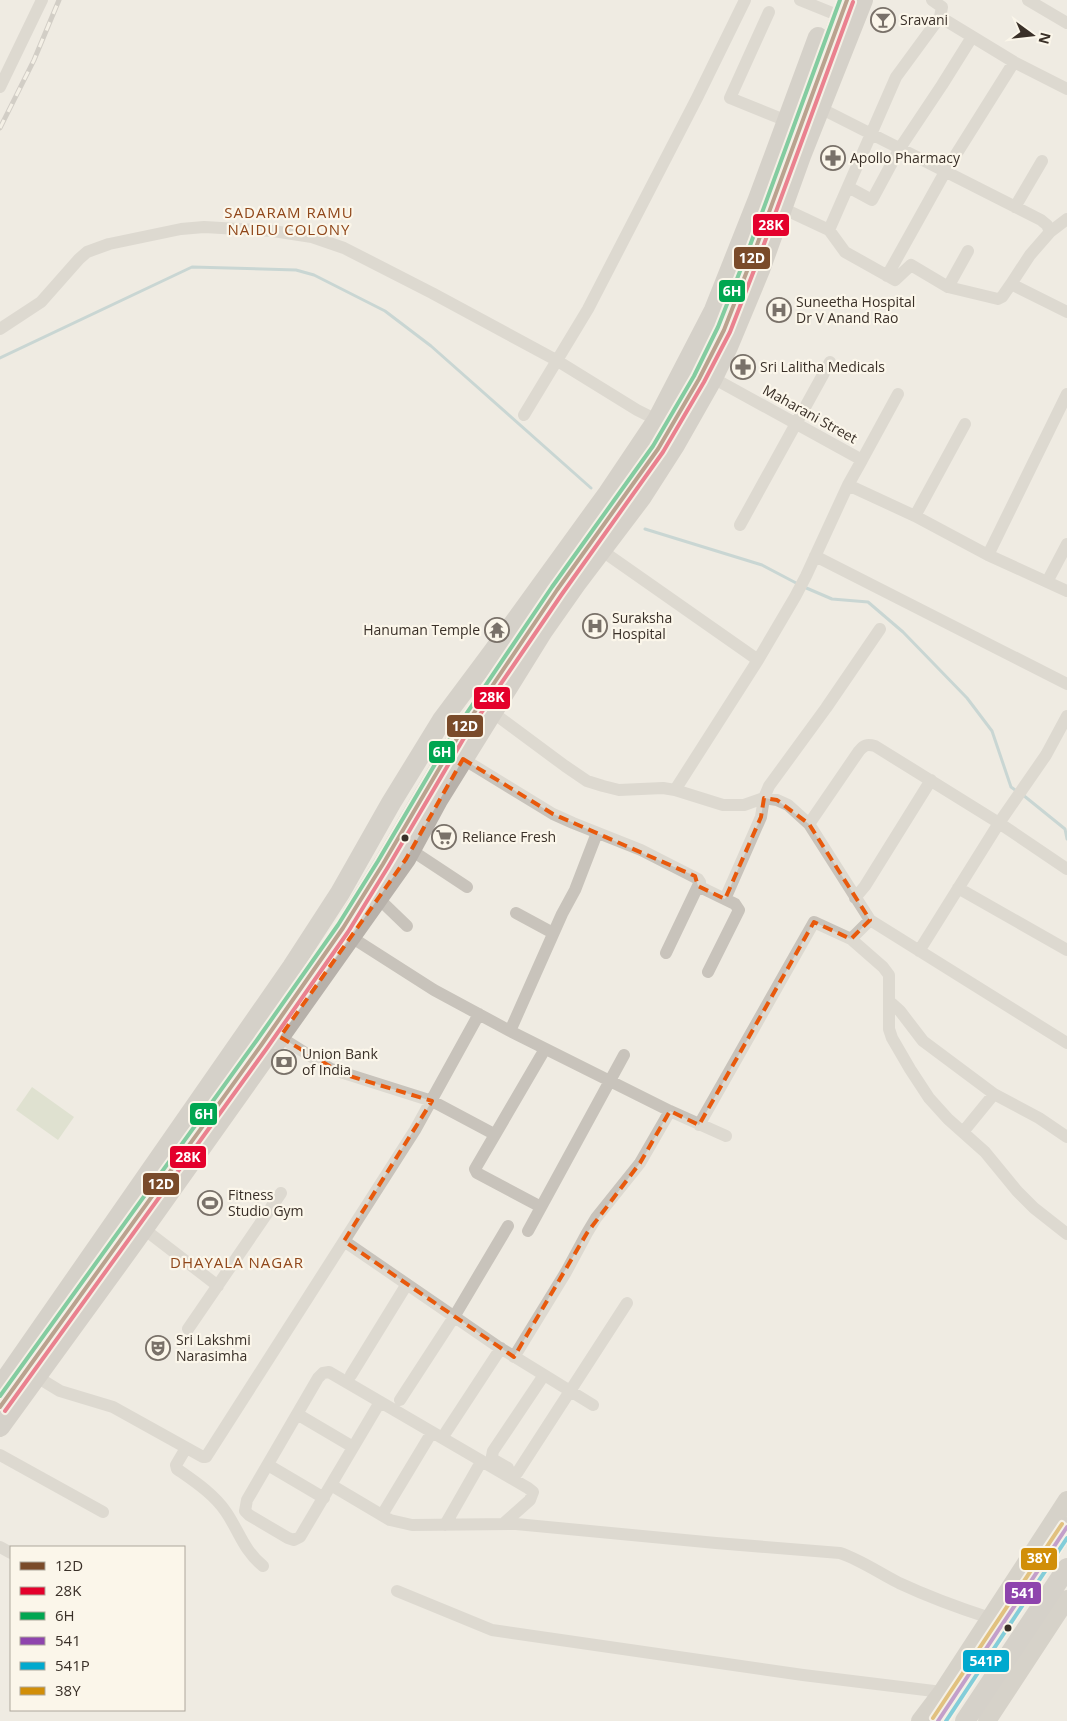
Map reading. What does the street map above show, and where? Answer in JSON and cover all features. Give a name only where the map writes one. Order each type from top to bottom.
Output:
[{"type":"main road","points":[[3,1403],[262,1044],[343,928],[459,735],[557,590],[658,449],[699,379],[724,330],[746,250],[787,121],[840,10],[864,0]]},
{"type":"main road","points":[[3,1403],[37,1377],[351,937],[411,850],[438,800],[549,623],[646,491],[676,445],[714,378],[741,315],[820,108],[840,10]]},
{"type":"main road","points":[[0,1426],[3,1403],[340,893],[400,787],[442,720],[608,493],[657,420],[746,250],[840,10]]},
{"type":"main road","points":[[938,1721],[1036,1561],[1067,1527]]},
{"type":"main road","points":[[965,1721],[1065,1575]]},
{"type":"street","points":[[0,87],[42,0]]},
{"type":"street","points":[[524,415],[588,309],[746,0]]},
{"type":"street","points":[[800,0],[840,10]]},
{"type":"street","points":[[829,230],[896,77],[940,18],[942,7],[932,0]]},
{"type":"street","points":[[1028,0],[1067,23]]},
{"type":"street","points":[[769,12],[730,98],[787,121]]},
{"type":"street","points":[[940,18],[1014,62],[1067,89]]},
{"type":"street","points":[[848,188],[872,200],[900,148],[972,37]]},
{"type":"street","points":[[887,276],[945,172],[1014,62]]},
{"type":"street","points":[[820,108],[1041,220],[1047,225],[1050,232]]},
{"type":"street","points":[[1014,207],[1042,161]]},
{"type":"street","points":[[782,208],[829,230],[845,252],[895,280],[911,265],[948,287],[998,299],[1050,232],[1067,219]]},
{"type":"street","points":[[0,329],[41,302],[87,252],[109,244],[204,226],[273,231],[312,237],[344,248],[556,360],[637,410],[657,420]]},
{"type":"street","points":[[948,287],[968,251]]},
{"type":"street","points":[[1011,284],[1067,312]]},
{"type":"street","points":[[740,525],[830,362]]},
{"type":"street","name":"Maharani Street","points":[[675,790],[758,660],[795,597],[848,485],[862,460],[714,378]]},
{"type":"street","points":[[862,460],[898,394]]},
{"type":"street","points":[[988,555],[1067,394]]},
{"type":"street","points":[[915,516],[965,424]]},
{"type":"street","points":[[848,485],[915,516],[988,555],[1067,591]]},
{"type":"street","points":[[1047,582],[1067,544]]},
{"type":"street","points":[[601,550],[758,660]]},
{"type":"street","points":[[815,556],[1067,684]]},
{"type":"street","points":[[725,899],[761,817],[764,798],[769,786],[826,708],[880,629]]},
{"type":"street","points":[[492,712],[587,781],[619,790],[663,788],[675,790],[731,806],[744,805],[764,798],[777,800],[788,805],[809,824],[870,920],[1067,1043]]},
{"type":"street","points":[[919,951],[999,823],[1046,755],[1067,716]]},
{"type":"street","points":[[809,824],[859,751],[869,744],[931,780],[1067,869]]},
{"type":"street","points":[[463,759],[553,814],[641,850],[695,876],[700,882],[666,953]]},
{"type":"street","points":[[855,898],[865,886],[931,780]]},
{"type":"street","points":[[510,1031],[553,933],[575,890],[597,833]]},
{"type":"street","points":[[411,850],[468,887]]},
{"type":"street","points":[[698,886],[734,904],[739,910],[708,972]]},
{"type":"street","points":[[958,888],[1067,950]]},
{"type":"street","points":[[378,898],[407,926]]},
{"type":"street","points":[[516,913],[553,933]]},
{"type":"street","points":[[850,939],[870,920]]},
{"type":"street","points":[[699,1125],[814,922],[850,939],[883,967],[889,975],[889,1029],[892,1038],[929,1098],[948,1119],[985,1152],[1028,1202],[1067,1234]]},
{"type":"street","points":[[351,937],[434,990],[510,1031],[610,1082],[726,1136]]},
{"type":"street","points":[[889,1001],[900,1011],[923,1041],[994,1094],[1039,1118],[1067,1137]]},
{"type":"street","points":[[37,1377],[60,1392],[114,1407],[186,1448],[206,1457],[432,1101],[480,1014]]},
{"type":"street","points":[[280,1037],[343,1074],[432,1101],[494,1134]]},
{"type":"street","points":[[541,1207],[477,1173],[475,1169],[545,1049]]},
{"type":"street","points":[[528,1231],[624,1055]]},
{"type":"street","points":[[963,1132],[994,1094]]},
{"type":"street","points":[[514,1356],[592,1226],[640,1162],[670,1111]]},
{"type":"street","points":[[188,1329],[281,1193]]},
{"type":"street","points":[[400,1400],[454,1317],[508,1226]]},
{"type":"street","points":[[144,1229],[218,1286]]},
{"type":"street","points":[[344,1241],[501,1348],[593,1405]]},
{"type":"street","points":[[351,1375],[407,1284]]},
{"type":"street","points":[[517,1473],[627,1303]]},
{"type":"street","points":[[446,1432],[501,1348]]},
{"type":"street","points":[[380,1402],[300,1536],[294,1540],[288,1538],[245,1511],[247,1500],[318,1378],[323,1373],[329,1372],[528,1488],[533,1492],[530,1500],[503,1524]]},
{"type":"street","points":[[536,1484],[494,1460],[492,1456],[493,1451],[544,1375]]},
{"type":"street","points":[[297,1414],[353,1447]]},
{"type":"street","points":[[382,1515],[432,1432]]},
{"type":"street","points":[[186,1448],[176,1465],[177,1469],[202,1487],[220,1504],[226,1511],[252,1557],[263,1566]]},
{"type":"street","points":[[0,1455],[103,1512]]},
{"type":"street","points":[[444,1525],[481,1462]]},
{"type":"street","points":[[268,1465],[324,1498]]},
{"type":"street","points":[[331,1485],[382,1515],[401,1523],[444,1525],[503,1524],[840,1553],[858,1559],[898,1582],[948,1604],[990,1618]]},
{"type":"street","points":[[920,1721],[942,1692],[990,1618],[1036,1561],[1067,1500]]},
{"type":"street","points":[[1036,1561],[1065,1575]]},
{"type":"street","points":[[397,1590],[492,1630],[803,1675],[942,1692]]},
{"type":"street","points":[[987,1721],[1067,1599]]},
{"type":"highlighted area","points":[[463,759],[553,814],[695,876],[698,886],[725,899],[761,817],[764,798],[777,800],[809,824],[870,920],[851,939],[814,922],[699,1125],[670,1111],[640,1163],[587,1233],[514,1357],[344,1241],[432,1101],[343,1074],[280,1037],[406,859]]},
{"type":"green space","points":[[32,1087],[74,1117],[58,1140],[16,1110]]},
{"type":"waterway","points":[[0,358],[192,267],[296,270],[314,275],[385,311],[431,346],[591,488]]},
{"type":"waterway","points":[[645,529],[762,565],[798,584]]},
{"type":"waterway","points":[[804,587],[832,599],[868,602],[903,632],[967,698],[992,731],[1011,787],[1018,792]]},
{"type":"waterway","points":[[1023,795],[1065,829],[1067,839]]},
{"type":"railway","points":[[0,128],[34,60],[59,0]]},
{"type":"transit line","name":"6H","points":[[0,1396],[338,925],[454,732],[552,587],[653,446],[694,376],[718,327],[748,251],[840,0]]},
{"type":"transit line","name":"12D","points":[[0,1407],[262,1044],[343,928],[459,735],[557,590],[658,449],[699,379],[724,330],[847,0]]},
{"type":"transit line","name":"28K","points":[[5,1411],[267,1048],[348,932],[464,738],[562,594],[663,452],[704,382],[730,332],[853,2]]},
{"type":"transit line","name":"38Y","points":[[933,1718],[1062,1524]]},
{"type":"transit line","name":"541","points":[[938,1721],[1067,1527]]},
{"type":"transit line","name":"541P","points":[[946,1721],[1067,1538]]},
{"type":"place","name":"Sravani","points":[[883,20]]},
{"type":"place","name":"Apollo Pharmacy","points":[[833,158]]},
{"type":"place","name":"Suneetha Hospital Dr V Anand Rao","points":[[779,310]]},
{"type":"place","name":"Sri Lalitha Medicals","points":[[743,367]]},
{"type":"place","name":"Suraksha Hospital","points":[[595,626]]},
{"type":"place","name":"Hanuman Temple","points":[[497,630]]},
{"type":"place","name":"Reliance Fresh","points":[[444,837]]},
{"type":"place","name":"Union Bank of India","points":[[284,1062]]},
{"type":"place","name":"Fitness Studio Gym","points":[[210,1203]]},
{"type":"place","name":"Sri Lakshmi Narasimha","points":[[158,1348]]},
{"type":"district","name":"SADARAM RAMU NAIDU COLONY","points":[[289,222]]},
{"type":"district","name":"DHAYALA NAGAR","points":[[237,1263]]}]
